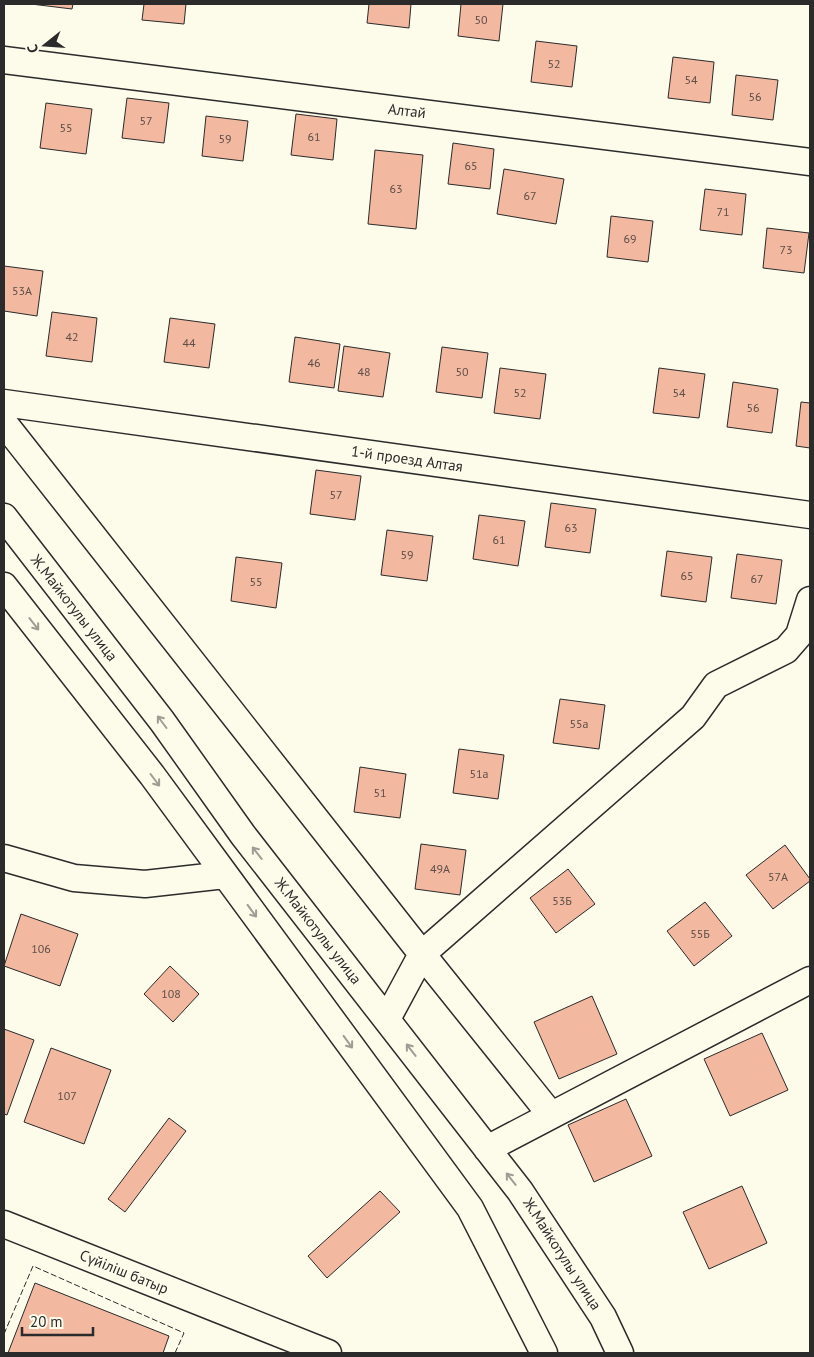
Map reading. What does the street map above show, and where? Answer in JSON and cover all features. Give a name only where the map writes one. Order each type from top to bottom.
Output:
[{"type":"street","name":"Алтай","points":[[4,60],[810,162]]},
{"type":"street","name":"1-й проезд Алтая","points":[[4,403],[810,515]]},
{"type":"street","points":[[4,423],[551,1115]]},
{"type":"street","name":"Ж.Майкотулы улица","points":[[4,517],[162,721],[243,835],[520,1191],[603,1317],[620,1353]]},
{"type":"street","points":[[38,561],[4,586],[152,775],[470,1208],[544,1353]]},
{"type":"street","points":[[387,1019],[422,954],[693,717],[716,685],[786,650],[798,635],[810,600]]},
{"type":"street","points":[[4,858],[74,878],[145,884],[225,874]]},
{"type":"street","points":[[487,1148],[810,980]]},
{"type":"street","name":"Сүйіліш батыр","points":[[4,1224],[328,1353]]},
{"type":"building","points":[[31,4],[73,4],[72,9]]},
{"type":"building","points":[[144,4],[186,4],[184,24],[142,20]]},
{"type":"building","points":[[369,4],[411,4],[409,28],[367,23]]},
{"type":"building","points":[[461,4],[503,4],[499,41],[458,36]]},
{"type":"building","points":[[536,41],[577,46],[572,87],[531,82]]},
{"type":"building","points":[[673,57],[714,62],[710,103],[668,98]]},
{"type":"building","points":[[736,75],[778,80],[773,120],[732,115]]},
{"type":"building","points":[[127,98],[169,103],[164,143],[122,138]]},
{"type":"building","points":[[46,103],[92,109],[86,154],[40,148]]},
{"type":"building","points":[[296,114],[337,119],[333,160],[291,155]]},
{"type":"building","points":[[206,116],[248,121],[243,161],[202,156]]},
{"type":"building","points":[[453,143],[494,149],[490,189],[448,184]]},
{"type":"building","points":[[375,150],[423,155],[416,229],[368,224]]},
{"type":"building","points":[[504,169],[564,179],[556,224],[497,214]]},
{"type":"building","points":[[705,189],[746,194],[742,235],[700,230]]},
{"type":"building","points":[[611,216],[653,221],[648,262],[607,257]]},
{"type":"building","points":[[767,228],[809,233],[804,273],[763,268]]},
{"type":"building","points":[[4,266],[43,271],[37,316],[4,311]]},
{"type":"building","points":[[52,312],[97,318],[92,362],[46,356]]},
{"type":"building","points":[[170,318],[215,324],[209,368],[164,362]]},
{"type":"building","points":[[295,337],[340,344],[334,388],[289,382]]},
{"type":"building","points":[[344,346],[390,353],[383,397],[338,391]]},
{"type":"building","points":[[442,347],[488,353],[482,398],[436,392]]},
{"type":"building","points":[[500,368],[546,374],[540,419],[494,413]]},
{"type":"building","points":[[659,368],[705,374],[699,418],[653,413]]},
{"type":"building","points":[[733,382],[778,389],[772,433],[727,427]]},
{"type":"building","points":[[801,402],[810,403],[810,448],[796,446]]},
{"type":"building","points":[[316,470],[361,476],[355,520],[310,514]]},
{"type":"building","points":[[551,503],[596,509],[590,553],[545,547]]},
{"type":"building","points":[[479,515],[525,521],[518,566],[473,559]]},
{"type":"building","points":[[387,530],[433,536],[427,581],[381,575]]},
{"type":"building","points":[[667,551],[712,557],[706,602],[661,596]]},
{"type":"building","points":[[737,554],[782,560],[776,604],[731,598]]},
{"type":"building","points":[[236,557],[282,563],[276,608],[231,601]]},
{"type":"building","points":[[560,699],[605,705],[599,749],[553,743]]},
{"type":"building","points":[[459,749],[504,755],[498,799],[453,793]]},
{"type":"building","points":[[360,767],[406,774],[400,818],[354,812]]},
{"type":"building","points":[[421,844],[466,850],[460,895],[415,889]]},
{"type":"building","points":[[785,845],[810,881],[773,909],[746,875]]},
{"type":"building","points":[[568,869],[595,904],[556,933],[530,898]]},
{"type":"building","points":[[705,902],[732,936],[694,966],[667,931]]},
{"type":"building","points":[[21,914],[78,934],[60,986],[4,966]]},
{"type":"building","points":[[170,966],[199,994],[173,1022],[144,994]]},
{"type":"building","points":[[592,996],[617,1054],[559,1079],[534,1022]]},
{"type":"building","points":[[4,1029],[34,1040],[7,1115],[4,1114]]},
{"type":"building","points":[[762,1033],[788,1090],[730,1116],[704,1059]]},
{"type":"building","points":[[51,1048],[111,1070],[84,1144],[24,1122]]},
{"type":"building","points":[[626,1099],[652,1156],[594,1182],[568,1125]]},
{"type":"building","points":[[169,1118],[186,1131],[125,1212],[108,1199]]},
{"type":"building","points":[[742,1186],[767,1243],[709,1269],[683,1212]]},
{"type":"building","points":[[380,1191],[400,1212],[327,1278],[308,1256]]},
{"type":"building","points":[[35,1283],[169,1336],[163,1353],[8,1353]]},
{"type":"fence","points":[[4,1334],[33,1266],[184,1333],[175,1353]]}]
